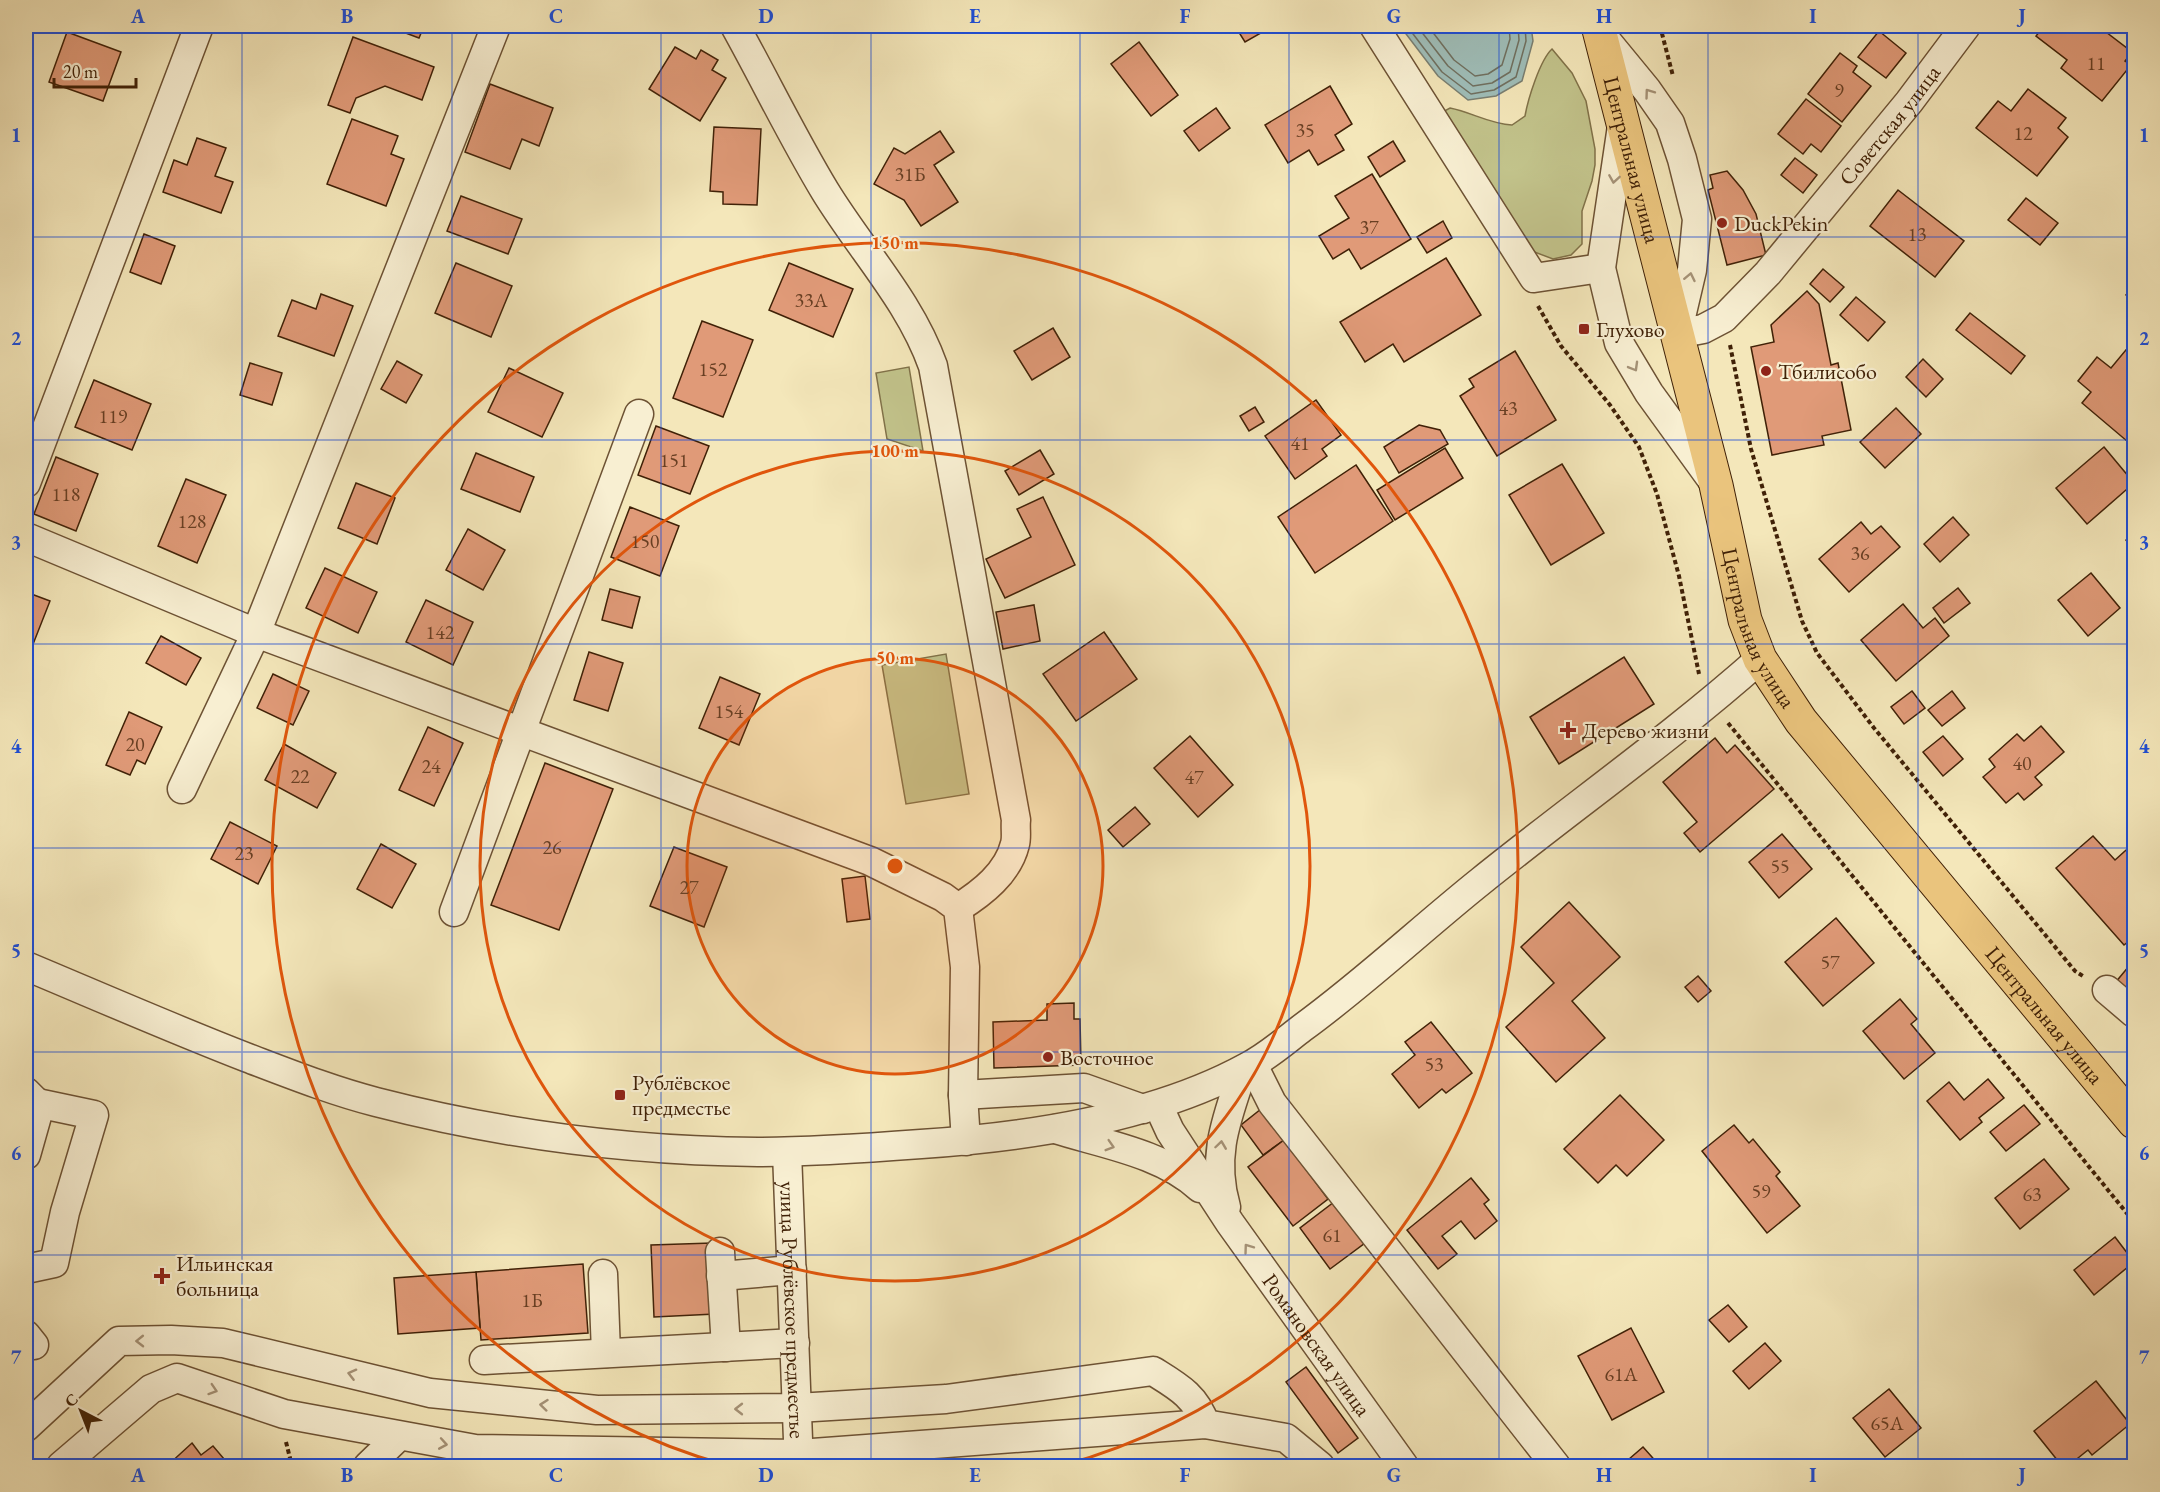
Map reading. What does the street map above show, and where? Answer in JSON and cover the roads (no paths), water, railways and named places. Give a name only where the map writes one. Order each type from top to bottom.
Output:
[{"type":"main road","name":"Центральная улица","points":[[1598,29],[1716,485],[1745,620],[1760,659],[1802,721],[2134,1122]]},
{"type":"street","points":[[26,483],[200,26]]},
{"type":"street","points":[[182,789],[256,633],[496,26]]},
{"type":"street","points":[[735,26],[825,192],[902,302],[924,340],[933,366],[1016,820],[1015,844],[1002,872],[978,895],[958,908]]},
{"type":"street","points":[[1374,26],[1534,278],[1601,268]]},
{"type":"street","name":"Советская улица","points":[[1677,334],[1702,329],[1724,318],[1768,273],[1894,120],[1966,26]]},
{"type":"street","points":[[1598,29],[1647,90],[1670,123],[1682,159],[1697,219],[1692,270],[1677,334]]},
{"type":"street","points":[[1623,121],[1601,268],[1619,342],[1649,393],[1716,485]]},
{"type":"street","points":[[454,912],[639,414]]},
{"type":"street","points":[[26,537],[256,633],[870,861],[944,897],[958,908],[965,967],[963,1095],[966,1141]]},
{"type":"street","points":[[26,966],[285,1072],[374,1101],[506,1131],[662,1148],[787,1152],[966,1141],[1054,1129],[1151,1107],[1248,1067],[1321,1014],[1481,881],[1711,702],[1760,659]]},
{"type":"street","points":[[2107,990],[2134,1013]]},
{"type":"street","points":[[1248,1067],[1272,1103],[1557,1467]]},
{"type":"street","name":"Романовская улица","points":[[1230,1223],[1220,1189],[1218,1160],[1223,1130],[1248,1067]]},
{"type":"street","points":[[963,1095],[1084,1088],[1151,1107]]},
{"type":"street","points":[[26,1155],[38,1115],[31,1097]]},
{"type":"street","points":[[26,1269],[54,1263],[64,1212],[94,1115],[31,1097]]},
{"type":"street","name":"Романовская улица","points":[[1151,1107],[1170,1131],[1230,1223],[1404,1467]]},
{"type":"street","name":"Романовская улица","points":[[1054,1129],[1171,1166],[1187,1176],[1203,1191],[1230,1223]]},
{"type":"street","name":"улица Рублёвское предместье","points":[[787,1152],[799,1460]]},
{"type":"street","points":[[726,1347],[721,1264],[792,1270]]},
{"type":"street","points":[[603,1274],[606,1353]]},
{"type":"street","points":[[171,1340],[177,1378]]},
{"type":"street","points":[[26,1427],[119,1341],[171,1340],[223,1343],[430,1393],[597,1410],[797,1408],[946,1399],[1153,1371],[1181,1389],[1200,1411],[1205,1424]]},
{"type":"street","points":[[484,1360],[795,1343]]},
{"type":"street","points":[[61,1467],[151,1389],[177,1378],[284,1414],[475,1449],[545,1458],[799,1460],[1205,1424],[1286,1437],[1320,1467]]},
{"type":"street","points":[[368,1467],[399,1436]]},
{"type":"water","points":[[1400,26],[1531,26],[1533,41],[1522,81],[1496,96],[1468,100],[1438,76]]},
{"type":"place","name":"DuckPekin","points":[[1722,223]]},
{"type":"place","name":"Глухово","points":[[1584,329]]},
{"type":"place","name":"Тбилисобо","points":[[1766,371]]},
{"type":"place","name":"Дерево жизни","points":[[1568,730]]},
{"type":"place","name":"Восточное","points":[[1048,1057]]},
{"type":"place","name":"Рублёвское предместье","points":[[620,1095]]},
{"type":"place","name":"Ильинская больница","points":[[162,1276]]}]
